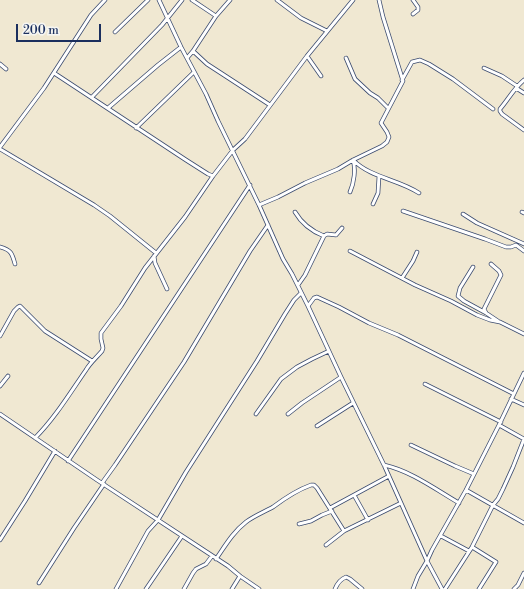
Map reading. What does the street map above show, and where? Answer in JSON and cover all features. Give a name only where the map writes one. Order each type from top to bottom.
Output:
[{"type":"street","points":[[105,0],[91,15],[44,88],[0,148],[94,205],[121,224],[155,255],[155,263],[167,290]]},
{"type":"street","points":[[115,32],[148,0]]},
{"type":"street","points":[[159,0],[298,285],[384,465],[427,561],[442,589]]},
{"type":"street","points":[[92,97],[158,30],[182,0]]},
{"type":"street","points":[[192,0],[216,16]]},
{"type":"street","points":[[187,58],[216,16],[230,0]]},
{"type":"street","points":[[277,0],[301,18],[327,32]]},
{"type":"street","points":[[35,438],[75,387],[92,361],[102,351],[101,333],[121,306],[144,268],[185,217],[233,150],[245,139],[307,56],[353,0]]},
{"type":"street","points":[[379,0],[402,80]]},
{"type":"street","points":[[413,0],[418,7],[418,10],[414,14]]},
{"type":"street","points":[[108,108],[182,47]]},
{"type":"street","points":[[193,51],[207,64],[270,105]]},
{"type":"street","points":[[307,56],[321,76]]},
{"type":"street","points":[[346,58],[355,79],[388,108]]},
{"type":"street","points":[[259,205],[274,200],[305,183],[338,169],[387,142],[389,137],[381,123],[412,62],[420,60],[429,64],[453,79],[493,109]]},
{"type":"street","points":[[0,64],[6,69]]},
{"type":"street","points":[[484,68],[502,76],[524,93]]},
{"type":"street","points":[[136,128],[194,72]]},
{"type":"street","points":[[54,73],[202,171],[213,176]]},
{"type":"street","points":[[524,80],[516,87],[500,111],[524,130]]},
{"type":"street","points":[[353,160],[364,169],[419,193]]},
{"type":"street","points":[[350,192],[355,165],[353,160]]},
{"type":"street","points":[[373,204],[378,193],[380,176]]},
{"type":"street","points":[[68,461],[250,186]]},
{"type":"street","points":[[403,211],[485,238],[506,247],[516,245],[524,251]]},
{"type":"street","points":[[295,212],[307,227],[324,236],[327,234],[336,235],[342,228]]},
{"type":"street","points":[[463,214],[477,223],[524,244]]},
{"type":"street","points":[[39,583],[184,362],[250,251],[268,225]]},
{"type":"street","points":[[298,285],[305,275],[324,236]]},
{"type":"street","points":[[0,247],[10,251],[15,264]]},
{"type":"street","points":[[350,251],[477,315],[500,322]]},
{"type":"street","points":[[402,278],[417,252]]},
{"type":"street","points":[[486,313],[484,309],[501,275],[499,271],[491,264]]},
{"type":"street","points":[[473,266],[460,288],[458,296],[500,322],[524,334]]},
{"type":"street","points":[[116,589],[148,531],[158,520],[186,472],[257,361],[285,314],[301,292]]},
{"type":"street","points":[[308,306],[314,298],[317,297],[398,335],[514,394]]},
{"type":"street","points":[[0,336],[14,311],[20,306],[46,331],[92,361]]},
{"type":"street","points":[[256,414],[281,380],[298,367],[329,351]]},
{"type":"street","points":[[412,589],[466,490],[524,373]]},
{"type":"street","points":[[0,386],[8,376]]},
{"type":"street","points":[[288,414],[341,377]]},
{"type":"street","points":[[425,384],[500,424],[524,439],[498,499],[492,505],[472,547],[445,589]]},
{"type":"street","points":[[512,399],[524,405]]},
{"type":"street","points":[[317,426],[354,403]]},
{"type":"street","points":[[0,414],[68,461],[228,566],[259,589]]},
{"type":"street","points":[[411,445],[474,474]]},
{"type":"street","points":[[0,540],[54,451]]},
{"type":"street","points":[[384,465],[417,478],[459,503]]},
{"type":"street","points":[[299,524],[311,521],[389,476]]},
{"type":"street","points":[[216,559],[236,531],[246,522],[311,485],[316,486],[344,531]]},
{"type":"street","points":[[466,490],[524,523]]},
{"type":"street","points":[[354,495],[368,520]]},
{"type":"street","points":[[326,546],[344,531],[401,503]]},
{"type":"street","points":[[146,589],[182,536]]},
{"type":"street","points":[[441,536],[469,551]]},
{"type":"street","points":[[472,547],[496,562],[479,589]]},
{"type":"street","points":[[184,589],[196,569],[206,564],[212,556]]},
{"type":"street","points":[[514,589],[518,585],[524,573]]},
{"type":"street","points":[[232,589],[240,576]]},
{"type":"street","points":[[335,589],[343,578],[346,577],[362,589]]}]
